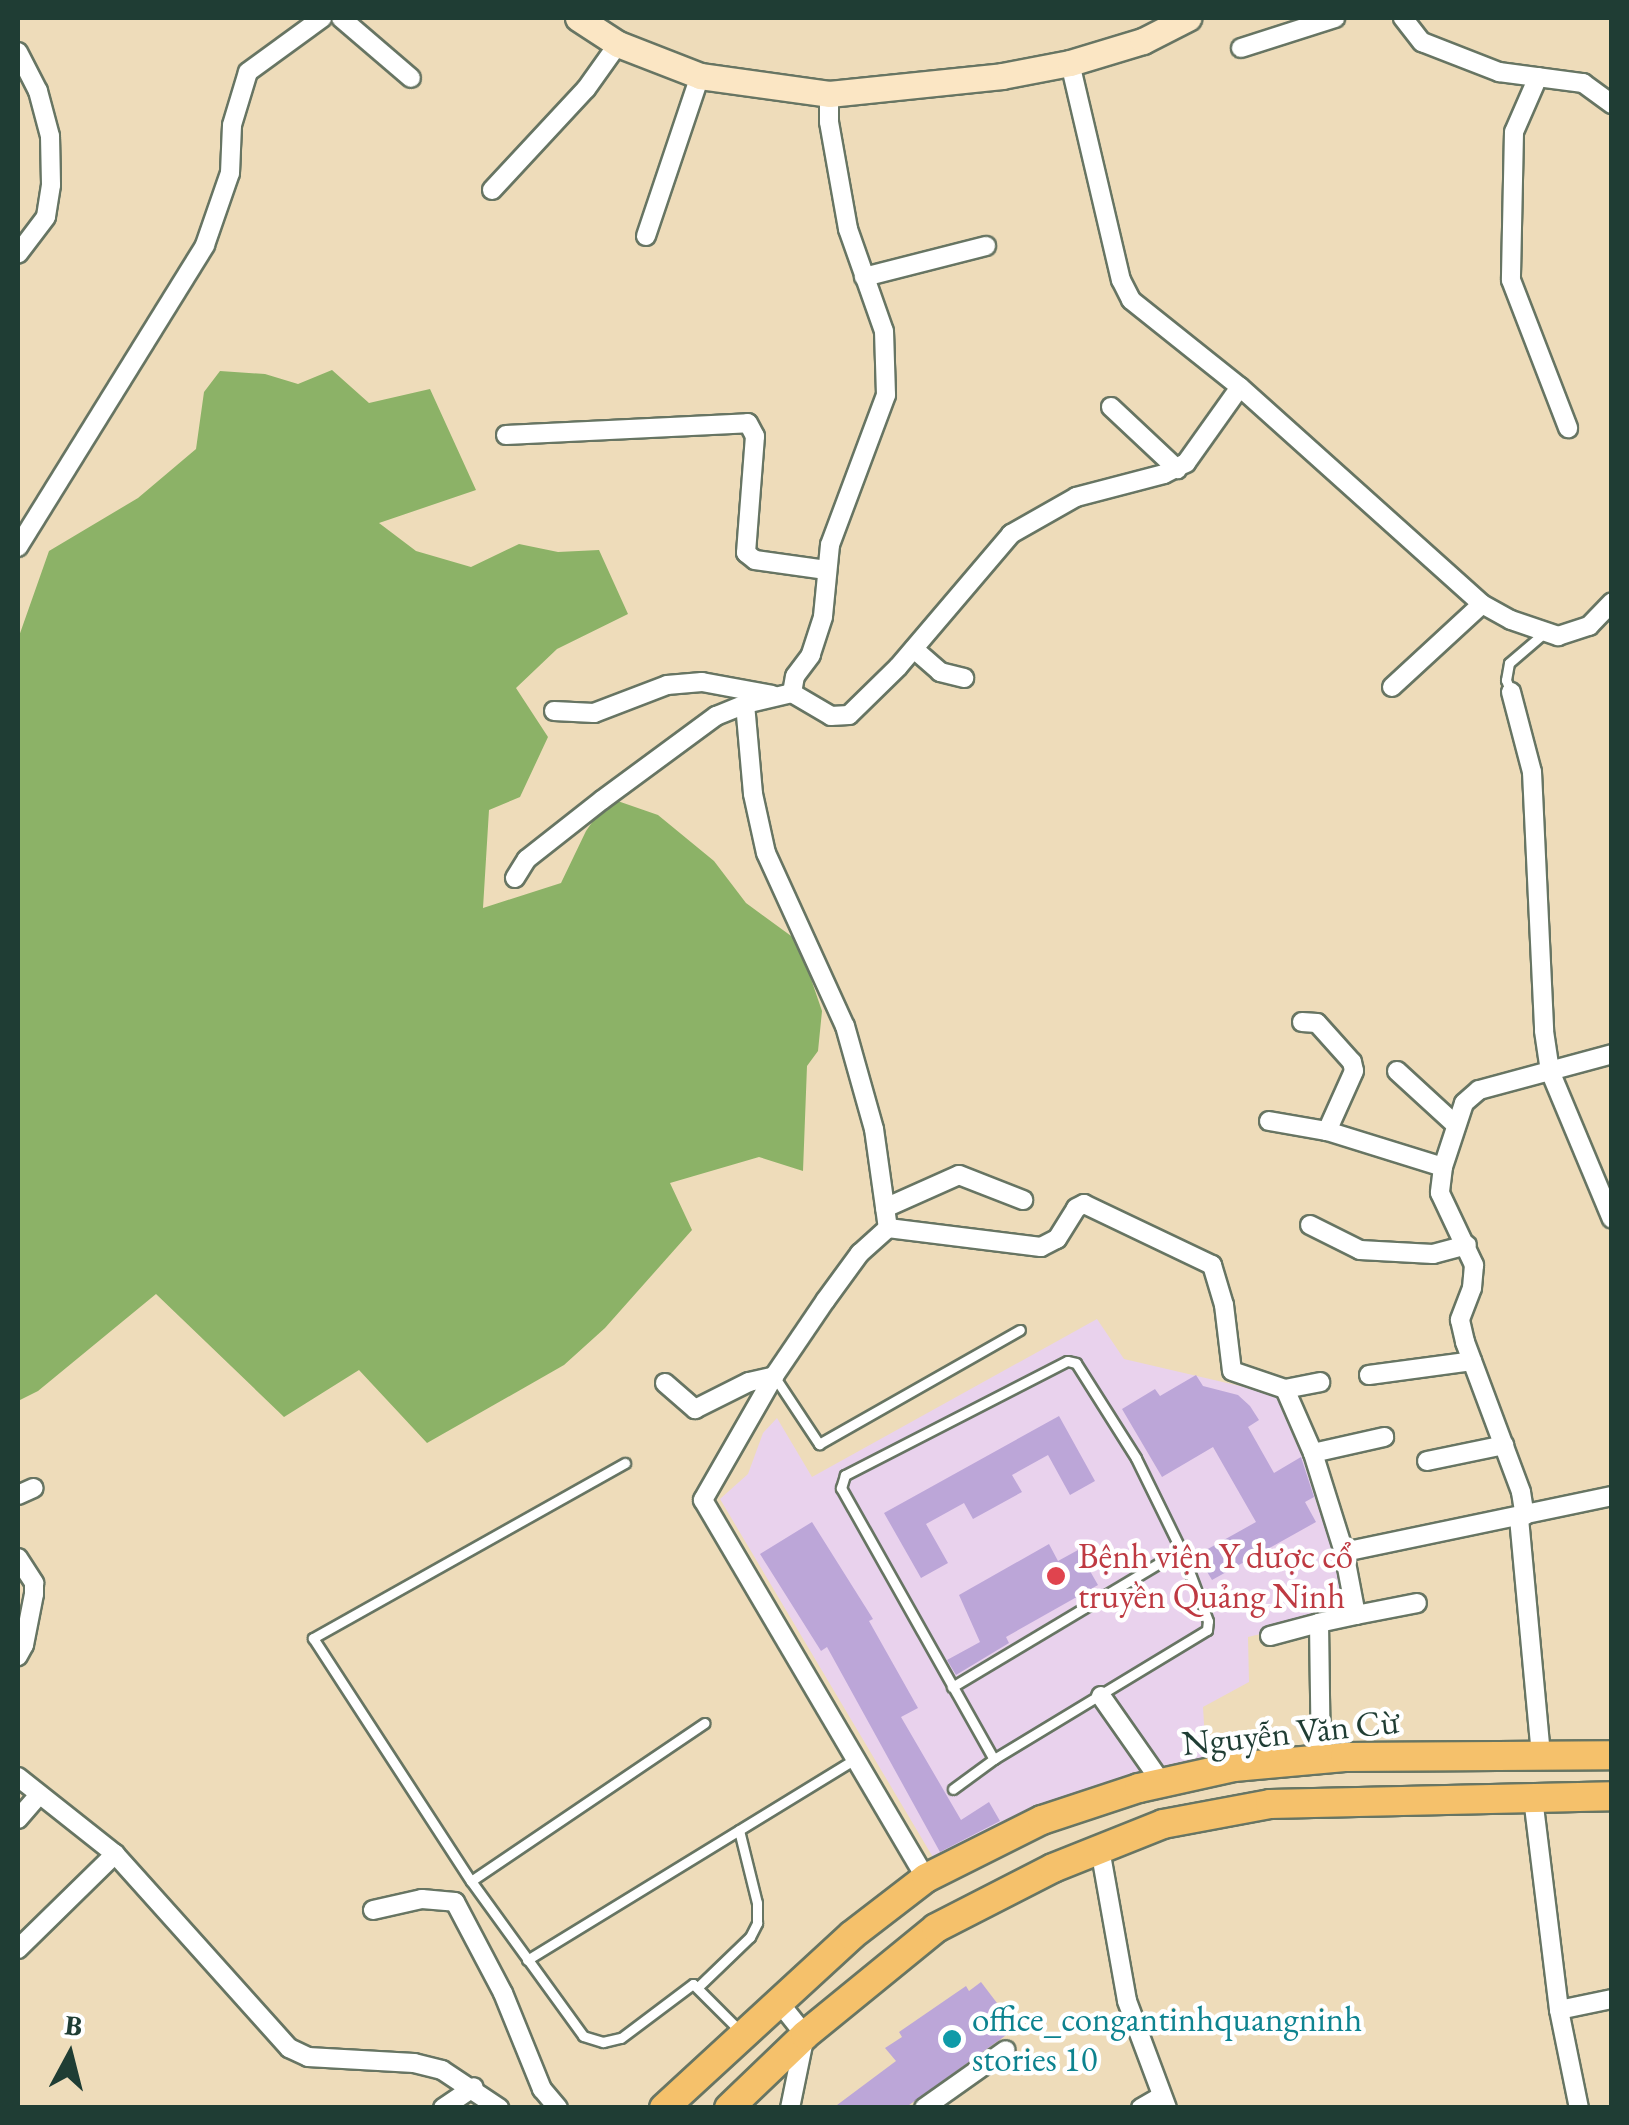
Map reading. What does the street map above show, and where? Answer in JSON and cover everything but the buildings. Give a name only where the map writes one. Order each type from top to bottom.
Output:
[{"type":"main road","points":[[578,18],[618,44],[700,76],[829,94],[1002,76],[1070,63],[1143,41],[1188,18]]},
{"type":"main road","name":"Nguyễn Văn Cừ","points":[[664,2108],[852,1935],[926,1878],[1042,1820],[1162,1783],[1234,1767],[1321,1759],[1612,1755]]},
{"type":"main road","name":"Nguyễn Văn Cừ","points":[[729,2108],[805,2035],[936,1928],[1100,1849],[1163,1824],[1270,1804],[1612,1796]]},
{"type":"street","points":[[18,547],[205,245],[230,173],[232,124],[248,72],[322,18]]},
{"type":"street","points":[[341,18],[411,78]]},
{"type":"street","points":[[1241,48],[1335,18]]},
{"type":"street","points":[[1402,18],[1422,42],[1499,72],[1583,83],[1612,104]]},
{"type":"street","points":[[492,190],[586,89],[618,44]]},
{"type":"street","points":[[18,52],[38,90],[50,136],[51,186],[46,217],[19,248]]},
{"type":"street","points":[[1070,63],[1121,280],[1131,300],[1240,387],[1482,604],[1544,633],[1572,634],[1589,626],[1612,602]]},
{"type":"street","points":[[646,236],[700,76]]},
{"type":"street","points":[[1538,77],[1514,132],[1511,280],[1568,428]]},
{"type":"street","points":[[792,693],[795,676],[810,655],[823,617],[830,545],[886,395],[884,331],[839,191],[829,94]]},
{"type":"street","points":[[864,277],[986,246]]},
{"type":"street","points":[[515,878],[528,859],[716,716],[745,704],[792,693],[831,716],[848,715],[868,700],[1011,534],[1076,497],[1177,469],[1208,436],[1240,387]]},
{"type":"street","points":[[1111,407],[1177,469]]},
{"type":"street","points":[[506,435],[748,423],[755,436],[746,553],[756,560],[826,570]]},
{"type":"street","points":[[1392,687],[1482,604]]},
{"type":"street","points":[[914,648],[940,672],[964,678]]},
{"type":"street","points":[[554,711],[594,713],[667,685],[702,682],[772,696]]},
{"type":"street","points":[[1512,692],[1532,772],[1544,1031],[1550,1072],[1612,1219]]},
{"type":"street","points":[[745,704],[752,794],[766,853],[846,1026],[874,1129],[888,1228]]},
{"type":"street","points":[[1302,1022],[1325,1030],[1352,1062],[1354,1071],[1327,1132]]},
{"type":"street","points":[[1542,1756],[1522,1492],[1460,1320],[1472,1288],[1474,1265],[1440,1192],[1442,1167],[1464,1103],[1478,1090],[1612,1054]]},
{"type":"street","points":[[1397,1071],[1456,1126]]},
{"type":"street","points":[[1269,1121],[1327,1132],[1442,1167]]},
{"type":"street","points":[[885,1208],[960,1175],[1023,1200]]},
{"type":"street","points":[[926,1878],[703,1500],[774,1376],[860,1253],[888,1228],[1041,1246],[1057,1239],[1076,1208],[1084,1204],[1094,1206],[1212,1266],[1224,1306],[1232,1371],[1285,1390],[1320,1382]]},
{"type":"street","points":[[1310,1225],[1360,1250],[1433,1254],[1466,1245]]},
{"type":"street","points":[[1369,1374],[1472,1361]]},
{"type":"street","points":[[665,1383],[688,1407],[695,1409],[749,1382],[774,1376]]},
{"type":"street","points":[[1285,1390],[1312,1453],[1344,1552],[1356,1615]]},
{"type":"street","points":[[1312,1453],[1384,1437]]},
{"type":"street","points":[[1427,1461],[1504,1445]]},
{"type":"street","points":[[1344,1552],[1612,1496]]},
{"type":"street","points":[[18,1558],[34,1583],[34,1594],[18,1656]]},
{"type":"street","points":[[1270,1636],[1416,1603]]},
{"type":"street","points":[[1320,1624],[1321,1759]]},
{"type":"street","points":[[1101,1696],[1162,1783]]},
{"type":"street","points":[[18,1777],[115,1854],[288,2048],[308,2057],[414,2064],[442,2070],[499,2108]]},
{"type":"street","points":[[18,1819],[39,1795]]},
{"type":"street","points":[[1533,1798],[1559,2010],[1579,2108]]},
{"type":"street","points":[[1100,1849],[1127,2001],[1165,2102],[1140,2108]]},
{"type":"street","points":[[18,1949],[115,1854]]},
{"type":"street","points":[[372,1910],[422,1899],[455,1902],[502,1992],[542,2088],[558,2108]]},
{"type":"street","points":[[1559,2010],[1612,1999]]},
{"type":"street","points":[[778,2001],[805,2035],[790,2108]]},
{"type":"street","points":[[924,2108],[1006,2050]]},
{"type":"street","points":[[443,2108],[474,2088]]},
{"type":"lane","points":[[1512,692],[1506,680],[1508,663],[1544,633]]},
{"type":"lane","points":[[774,1376],[819,1444],[1020,1330]]},
{"type":"lane","points":[[953,1788],[1207,1630],[1208,1621],[1181,1550],[1136,1458],[1076,1363],[1067,1360],[845,1476],[845,1500],[994,1759]]},
{"type":"lane","points":[[625,1463],[313,1638],[470,1881],[583,2036],[594,2040],[621,2038],[687,1985],[698,1987],[742,2033]]},
{"type":"lane","points":[[952,1687],[1181,1550]]},
{"type":"lane","points":[[470,1881],[704,1723]]},
{"type":"lane","points":[[527,1960],[856,1759]]},
{"type":"lane","points":[[698,1987],[750,1937],[757,1923],[740,1830]]},
{"type":"shaded area","name":"Bệnh viện Y dược cổ truyền Quảng Ninh","points":[[1097,1319],[1124,1359],[1283,1396],[1327,1511],[1352,1612],[1248,1637],[1249,1682],[1203,1707],[1206,1757],[1054,1803],[937,1864],[720,1499],[748,1474],[763,1433],[777,1418],[812,1477]]},
{"type":"green space","points":[[332,370],[369,403],[430,389],[476,490],[379,523],[416,551],[471,567],[519,544],[558,552],[599,550],[628,614],[557,649],[516,688],[548,737],[520,797],[489,810],[483,908],[561,883],[586,831],[609,798],[658,815],[714,861],[746,903],[798,941],[822,1011],[818,1051],[807,1066],[803,1171],[759,1157],[670,1183],[692,1230],[605,1328],[564,1365],[427,1443],[359,1370],[284,1417],[156,1294],[38,1391],[18,1401],[18,639],[49,551],[138,498],[196,449],[204,392],[220,371],[265,374],[298,384]]},
{"type":"place","name":"Bệnh viện Y dược cổ truyền Quảng Ninh","points":[[1056,1576]]},
{"type":"place","name":"office_congantinhquangninh stories 10","points":[[952,2039]]}]
